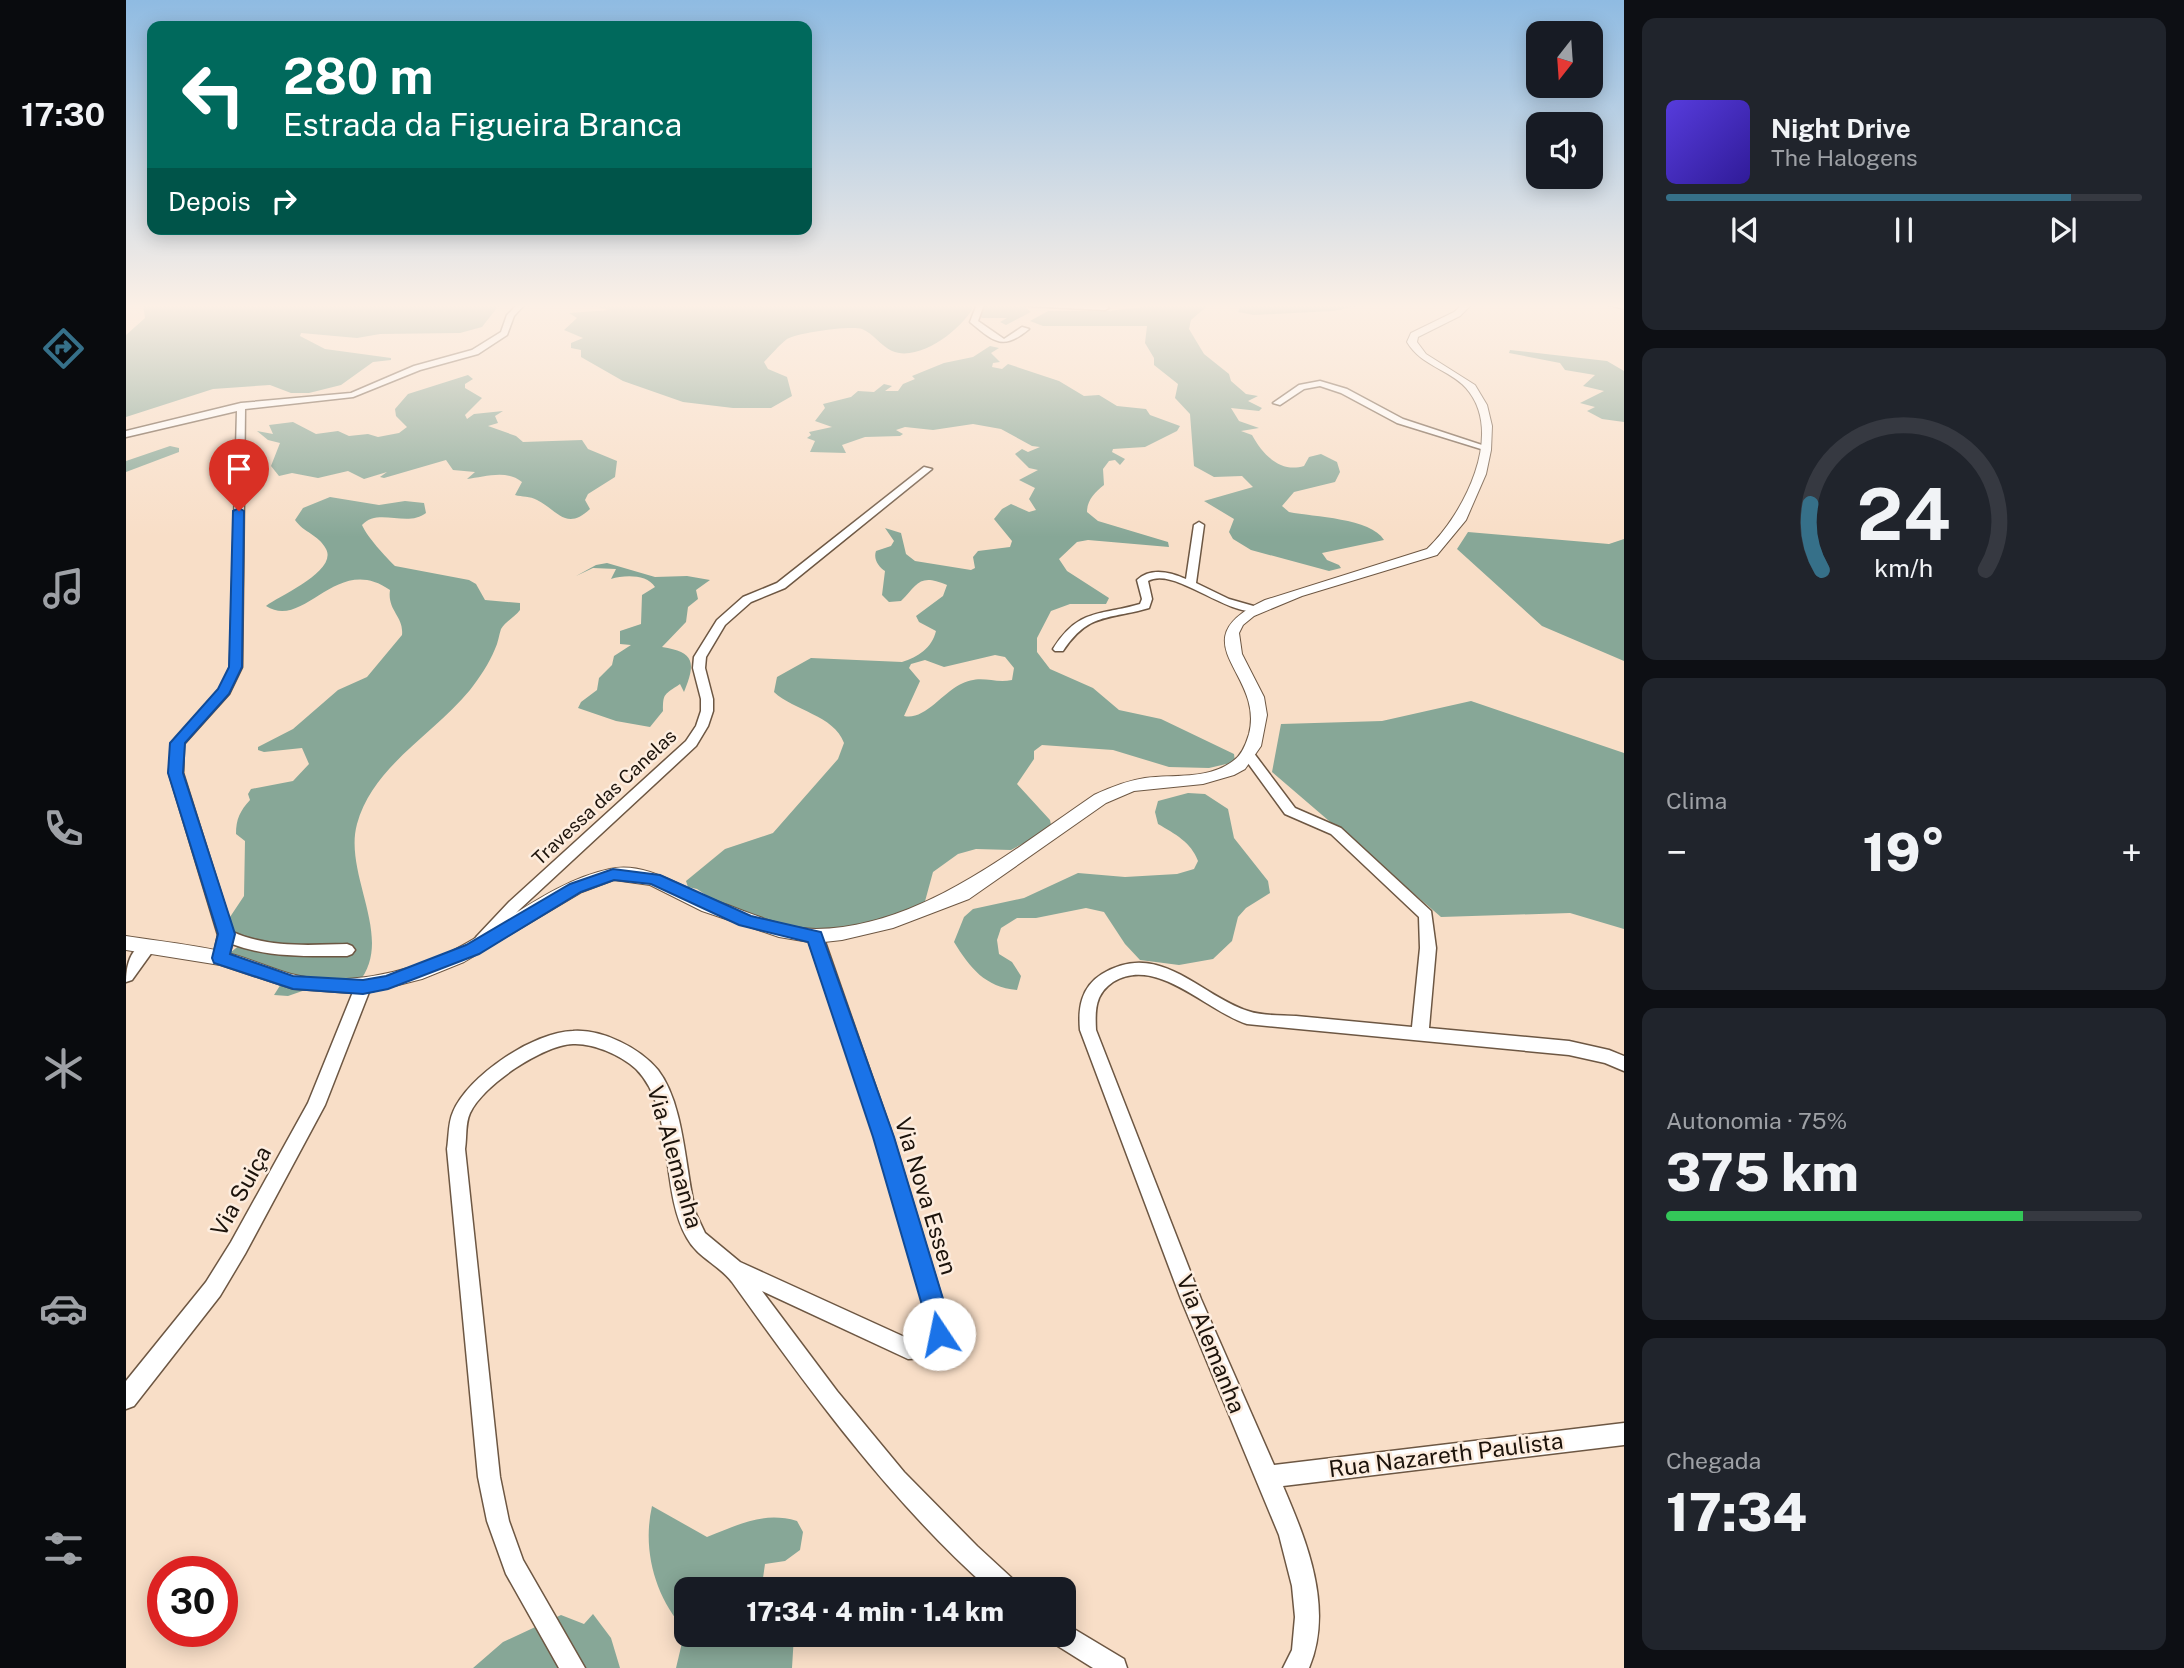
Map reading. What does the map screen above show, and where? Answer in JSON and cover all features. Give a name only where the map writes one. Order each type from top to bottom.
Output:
[{"type":"main road","points":[[126,943],[221,958],[293,982],[363,987],[415,974],[473,950],[576,888],[613,874],[654,879],[746,921],[792,934],[815,936],[862,929],[962,894],[1100,799],[1132,785],[1223,773],[1240,765],[1248,755],[1259,724],[1259,706],[1231,639],[1236,624],[1253,609],[1432,552],[1450,536],[1468,508],[1482,471],[1484,447],[1485,419],[1474,390],[1462,382]]},
{"type":"street","points":[[126,433],[241,406],[353,395],[384,382]]},
{"type":"street","points":[[1277,403],[1312,384],[1367,401],[1398,420],[1446,438],[1484,447]]},
{"type":"street","points":[[221,958],[226,934],[176,773],[178,743],[225,691],[236,667],[241,406]]},
{"type":"street","name":"Travessa das Canelas","points":[[473,950],[514,906],[691,743],[702,729],[709,700],[697,665],[700,654],[730,611],[753,596],[782,584],[927,469]]},
{"type":"street","points":[[1191,584],[1199,525]]},
{"type":"street","points":[[1059,649],[1069,630],[1082,621],[1144,606],[1147,603],[1142,580],[1146,577],[1161,575],[1191,584],[1224,603],[1253,609]]},
{"type":"street","points":[[1248,755],[1290,811],[1336,831],[1426,915],[1429,948],[1420,1034]]},
{"type":"street","points":[[226,934],[239,942],[284,949],[347,950]]},
{"type":"street","name":"Via Nova Essen","points":[[734,1269],[908,1349],[925,1349],[934,1345],[939,1334],[936,1312],[884,1137],[815,936]]},
{"type":"street","points":[[126,975],[147,948]]},
{"type":"street","name":"Via Alemanha","points":[[1295,1668],[1308,1624],[1304,1584],[1268,1477],[1227,1387],[1088,1030],[1086,1005],[1094,989],[1109,976],[1124,970],[1150,969],[1179,978],[1203,997],[1247,1018],[1569,1048],[1609,1057],[1624,1064]]},
{"type":"street","name":"Via Suiça","points":[[126,1398],[213,1289],[238,1248],[316,1105],[363,987]]},
{"type":"street","name":"Via Alemanha","points":[[573,1668],[514,1566],[498,1521],[489,1477],[456,1149],[461,1112],[472,1094],[492,1077],[541,1047],[571,1037],[616,1049],[642,1063],[655,1083],[666,1113],[687,1217],[695,1234],[734,1269],[763,1312],[873,1450],[958,1548],[993,1577]]},
{"type":"street","name":"Rua Nazareth Paulista","points":[[1268,1477],[1624,1434]]},
{"type":"street","points":[[1076,1643],[1115,1668]]},
{"type":"green space","points":[[126,382],[345,382],[309,393],[291,393],[270,385],[213,389],[126,417]]},
{"type":"green space","points":[[446,382],[468,382],[465,388],[482,398],[465,415],[467,419],[474,414],[503,411],[495,416],[498,423],[488,426],[516,436],[523,442],[582,440],[588,449],[617,461],[615,477],[588,494],[585,500],[590,509],[582,516],[568,519],[534,499],[515,495],[522,482],[516,478],[495,475],[467,479],[475,472],[453,470],[446,460],[384,478],[380,477],[387,472],[364,479],[348,471],[318,478],[292,473],[279,476],[271,466],[280,443],[268,440],[257,431],[273,434],[269,425],[293,422],[316,434],[338,431],[349,436],[368,434],[378,437],[399,433],[407,427],[396,416],[395,409],[408,394]]},
{"type":"green space","points":[[625,382],[788,382],[792,396],[771,408],[733,408],[683,402]]},
{"type":"green space","points":[[1060,382],[1084,396],[1099,395],[1117,406],[1146,409],[1150,415],[1180,426],[1177,431],[1145,447],[1113,449],[1112,452],[1125,459],[1120,465],[1115,460],[1109,461],[1103,469],[1104,485],[1092,497],[1087,508],[1087,512],[1098,521],[1168,542],[1169,547],[1088,540],[1077,542],[1059,559],[1067,571],[1109,598],[1106,604],[1070,604],[1051,611],[1037,638],[1037,652],[1050,669],[1093,688],[1119,710],[1161,719],[1234,754],[1235,762],[1209,768],[1169,767],[1113,750],[1042,745],[1034,751],[1034,759],[1017,784],[1050,820],[1051,825],[1045,832],[1011,850],[976,849],[958,854],[933,872],[924,905],[899,917],[819,937],[731,912],[697,889],[688,887],[686,881],[725,849],[773,833],[838,759],[844,743],[839,734],[823,720],[774,692],[777,677],[811,658],[902,662],[924,651],[931,642],[936,631],[919,622],[916,616],[943,596],[947,585],[925,580],[916,585],[901,601],[889,602],[882,595],[885,571],[875,557],[876,551],[891,546],[894,541],[885,528],[901,533],[906,554],[915,561],[971,570],[975,568],[973,557],[978,551],[1010,547],[1012,541],[994,519],[1002,509],[1011,504],[1029,512],[1036,510],[1029,499],[1035,488],[1019,480],[1038,470],[1029,468],[1015,454],[1022,449],[1028,452],[1040,447],[1032,446],[1001,429],[973,424],[933,430],[905,427],[896,430],[903,434],[900,436],[865,437],[842,445],[846,453],[810,452],[815,441],[807,438],[811,435],[809,432],[832,427],[815,421],[825,408],[823,404],[851,397],[858,391],[874,392],[884,384],[892,386],[885,391],[898,391],[903,384]],"holes":[[[995,655],[1005,657],[1014,668],[1012,680],[980,679],[967,682],[918,715],[904,716],[920,681],[909,668],[911,664],[925,660],[944,667]]]},
{"type":"green space","points":[[1175,382],[1232,382],[1246,394],[1258,396],[1248,401],[1262,408],[1259,411],[1231,408],[1239,421],[1259,428],[1241,431],[1252,435],[1273,461],[1287,467],[1304,466],[1309,457],[1321,454],[1337,462],[1340,472],[1335,482],[1294,492],[1282,506],[1289,512],[1327,517],[1367,527],[1384,540],[1322,553],[1327,560],[1341,568],[1329,571],[1251,550],[1233,539],[1229,532],[1234,519],[1204,501],[1253,487],[1242,476],[1214,477],[1194,466],[1190,414],[1175,398],[1178,384]]},
{"type":"green space","points":[[1588,382],[1624,382],[1624,422],[1602,419],[1587,411],[1595,407],[1580,403],[1604,391],[1583,386]]},
{"type":"green space","points":[[170,446],[179,448],[179,452],[126,472],[126,461]]},
{"type":"green space","points":[[330,497],[379,505],[405,501],[424,503],[426,513],[418,517],[376,518],[362,525],[364,530],[395,566],[469,580],[476,584],[485,600],[520,603],[520,610],[501,629],[490,660],[470,690],[390,768],[365,803],[357,824],[355,844],[371,927],[372,947],[368,966],[358,983],[311,988],[288,996],[274,995],[281,984],[227,955],[240,945],[226,923],[244,896],[245,841],[236,834],[237,824],[241,812],[250,800],[248,794],[251,789],[293,781],[309,764],[302,748],[264,752],[258,750],[258,747],[293,729],[338,690],[367,677],[402,635],[401,623],[391,603],[390,590],[371,581],[353,580],[337,585],[294,609],[280,611],[266,606],[305,582],[324,566],[326,549],[295,520],[303,508]]},
{"type":"green space","points":[[1468,532],[1609,544],[1624,539],[1624,661],[1542,626],[1457,549]]},
{"type":"green space","points":[[607,563],[655,577],[687,576],[710,580],[696,590],[698,599],[688,607],[686,622],[662,647],[687,656],[690,660],[690,673],[684,692],[680,684],[666,695],[663,711],[650,727],[616,721],[578,708],[581,702],[597,690],[599,678],[612,665],[614,656],[631,645],[620,644],[620,631],[641,624],[642,595],[655,587],[641,578],[629,576],[611,579],[616,569],[593,568],[576,576],[596,565]]},
{"type":"green space","points":[[1471,701],[1624,753],[1624,929],[1570,913],[1441,917],[1272,772],[1281,724],[1382,721]]},
{"type":"green space","points":[[1188,793],[1205,794],[1228,809],[1234,838],[1268,881],[1270,893],[1246,908],[1238,917],[1232,941],[1213,959],[1179,965],[1140,960],[1125,944],[1104,912],[1086,908],[1036,918],[1017,918],[1001,928],[997,940],[999,954],[1012,962],[1021,976],[1017,990],[987,980],[966,960],[954,942],[964,917],[973,909],[1024,898],[1078,873],[1125,877],[1177,874],[1194,869],[1198,861],[1195,854],[1182,839],[1158,824],[1155,812],[1158,801]]},
{"type":"green space","points":[[652,1506],[707,1537],[740,1524],[773,1518],[797,1521],[803,1532],[800,1550],[785,1561],[765,1564],[763,1577],[674,1577],[674,1615],[653,1572],[649,1523]]},
{"type":"green space","points":[[593,1614],[611,1638],[620,1668],[473,1668],[503,1642],[561,1615],[584,1624]]},
{"type":"green space","points":[[681,1647],[793,1647],[792,1668],[676,1668]]},
{"type":"route","points":[[239,511],[236,667],[225,691],[178,743],[176,773],[226,934],[221,958],[293,982],[326,987],[363,987],[388,982],[473,950],[586,882],[613,874],[654,879],[746,921],[792,934],[815,936],[884,1137],[936,1312],[939,1334]]}]
